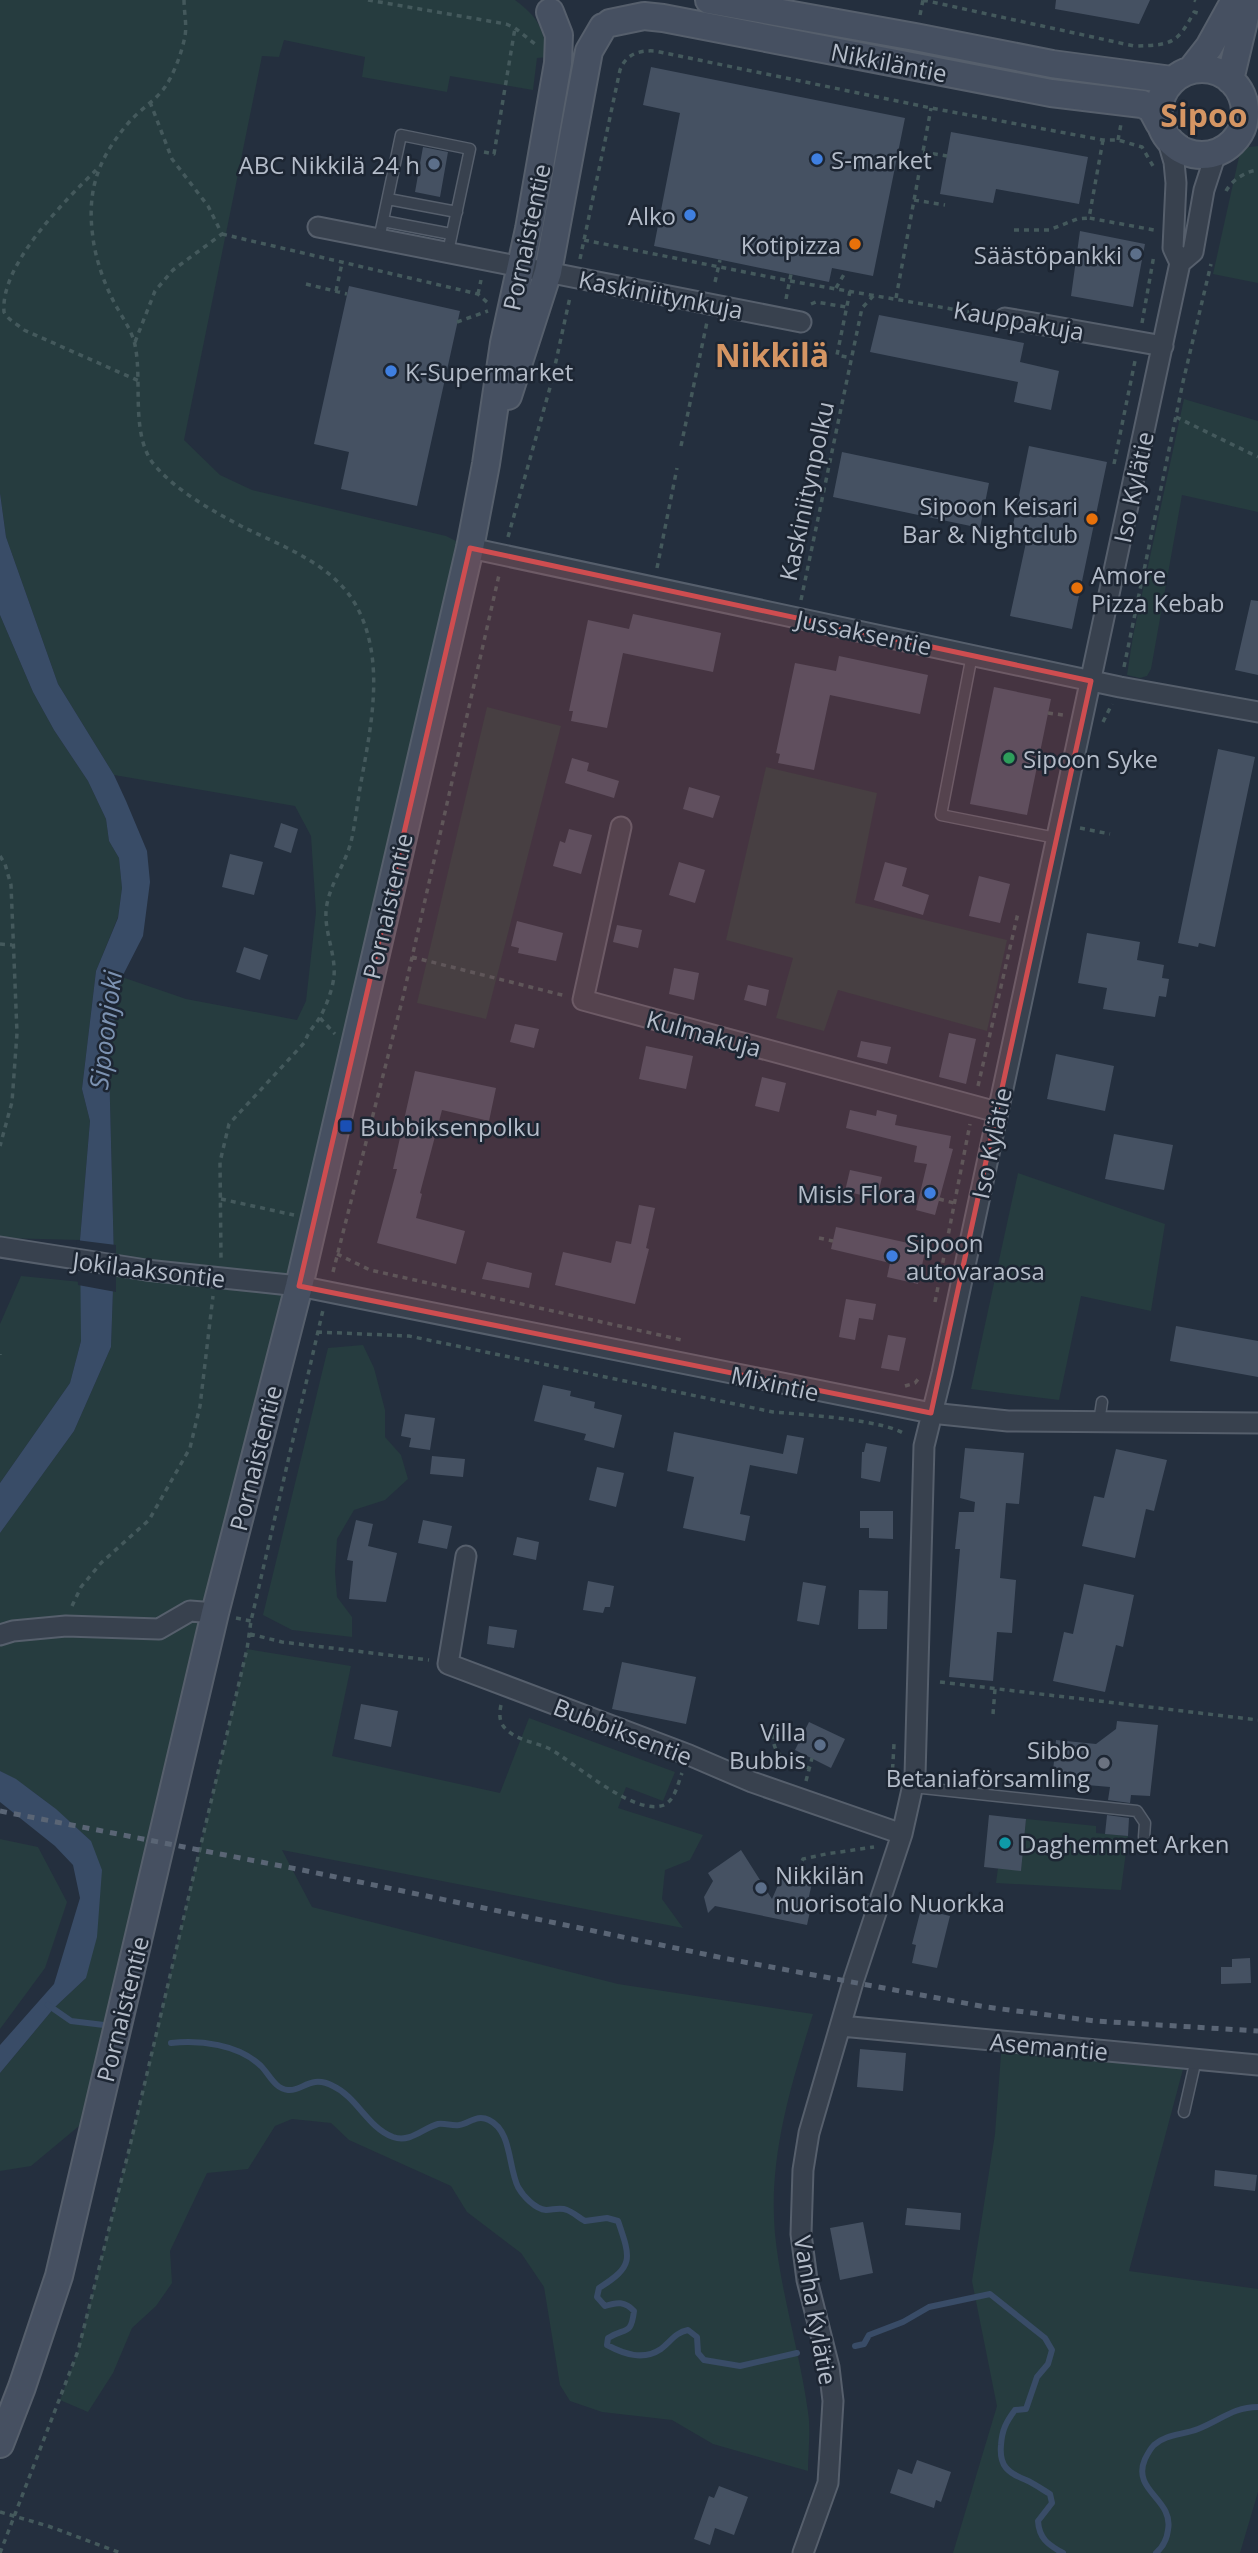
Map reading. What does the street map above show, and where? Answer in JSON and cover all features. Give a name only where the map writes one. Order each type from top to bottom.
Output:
[{"type":"street","name":"Pornaistentie","points":[[486,464],[548,272],[589,51],[629,0]]},
{"type":"street","name":"Nikkiläntie","points":[[709,0],[1052,64],[1181,75]]},
{"type":"street","points":[[1234,0],[1209,47],[1159,102],[1163,130],[1176,147],[1191,154],[1222,150],[1245,140],[1258,138]]},
{"type":"street","points":[[1230,80],[1249,0]]},
{"type":"street","name":"Pornaistentie","points":[[0,2444],[59,2276],[215,1613],[299,1286],[470,548],[504,343],[521,267],[558,63],[559,35],[545,4]]},
{"type":"street","name":"Nikkiläntie","points":[[545,4],[561,23],[575,29],[587,31],[644,16],[663,18],[1051,93],[1142,104],[1151,108],[1163,130]]},
{"type":"street","points":[[1181,75],[1208,69],[1230,80],[1251,107],[1241,130],[1222,150]]},
{"type":"street","name":"Iso Kylätie","points":[[841,2025],[902,1834],[913,1787],[923,1446],[942,1373],[1180,263],[1173,248],[1176,183],[1174,162],[1163,130]]},
{"type":"street","name":"Iso Kylätie","points":[[1180,263],[1193,252],[1208,173],[1222,150]]},
{"type":"street","name":"Kaskiniitynkuja","points":[[318,227],[381,230],[450,243],[521,267],[791,320]]},
{"type":"street","name":"Kauppakuja","points":[[1005,318],[1163,346]]},
{"type":"street","name":"Jussaksentie","points":[[470,548],[1091,681],[1258,712]]},
{"type":"street","name":"Kulmakuja","points":[[621,827],[583,1000],[997,1112]]},
{"type":"street","name":"Jokilaaksontie","points":[[0,1247],[215,1279],[299,1286]]},
{"type":"street","name":"Mixintie","points":[[299,1286],[931,1413],[1008,1421],[1258,1423]]},
{"type":"street","points":[[448,1664],[466,1556]]},
{"type":"street","points":[[0,1635],[13,1631],[66,1626],[159,1629],[190,1611],[215,1613]]},
{"type":"street","name":"Bubbiksentie","points":[[448,1664],[689,1755],[752,1782],[902,1834]]},
{"type":"street","name":"Asemantie","points":[[841,2025],[1258,2065]]},
{"type":"street","name":"Vanha Kylätie","points":[[803,2553],[828,2483],[833,2401],[829,2367],[807,2280],[801,2234],[801,2195],[809,2133],[841,2025]]},
{"type":"lane","points":[[381,230],[401,135],[470,149],[450,243]]},
{"type":"lane","points":[[388,199],[457,212]]},
{"type":"lane","points":[[972,655],[941,815],[1056,838]]},
{"type":"lane","points":[[1099,1422],[1102,1402]]},
{"type":"lane","points":[[913,1787],[1137,1811],[1145,1823],[1144,1837]]},
{"type":"lane","points":[[1184,2112],[1196,2059]]},
{"type":"path","points":[[22,244],[97,168],[130,121],[164,88],[173,72],[185,36],[184,0]]},
{"type":"path","points":[[368,0],[515,28],[538,47]]},
{"type":"path","points":[[923,0],[1134,46],[1167,43],[1183,34],[1194,12]]},
{"type":"path","points":[[470,149],[494,154],[515,28]]},
{"type":"path","points":[[0,2553],[78,2351],[129,2150],[250,1634],[317,1332],[412,957],[503,555],[551,384],[623,62],[635,53],[655,51],[931,108],[1118,140],[1142,147],[1155,169]]},
{"type":"path","points":[[150,102],[172,159],[208,205],[222,234]]},
{"type":"path","points":[[896,299],[931,108]]},
{"type":"path","points":[[1089,218],[1103,139]]},
{"type":"path","points":[[923,152],[947,156]]},
{"type":"path","points":[[66,1626],[81,1587],[101,1563],[149,1520],[190,1448],[200,1406],[215,1279],[221,1261],[220,1162],[229,1124],[305,1042],[308,1032],[320,1018],[334,978],[327,905],[351,841],[373,705],[373,673],[368,639],[358,608],[324,570],[304,556],[200,503],[173,484],[153,464],[141,439],[138,406],[140,381],[135,343],[109,294],[93,238],[92,198],[97,168]]},
{"type":"path","points":[[1225,194],[1230,185],[1241,176],[1258,170]]},
{"type":"path","points":[[914,200],[945,205]]},
{"type":"path","points":[[1014,230],[1049,230],[1077,219],[1089,218],[1157,230],[1155,242]]},
{"type":"path","points":[[135,343],[155,292],[173,270],[222,234],[478,294],[486,299],[493,309],[457,322]]},
{"type":"path","name":"Kauppakuja","points":[[584,240],[790,281],[1005,318]]},
{"type":"path","points":[[1139,341],[1154,253]]},
{"type":"path","points":[[715,282],[720,260]]},
{"type":"path","points":[[1122,674],[1177,417],[1182,382],[1211,260]]},
{"type":"path","points":[[336,292],[342,263]]},
{"type":"path","points":[[836,288],[846,271]]},
{"type":"path","points":[[791,274],[791,320]]},
{"type":"path","points":[[2,284],[0,294],[4,311],[24,330],[140,381]]},
{"type":"path","points":[[306,284],[347,294]]},
{"type":"path","points":[[850,291],[837,355],[851,358]]},
{"type":"path","name":"Kaskiniitynpolku","points":[[798,618],[862,308],[875,294]]},
{"type":"path","points":[[791,320],[816,302],[846,307]]},
{"type":"path","points":[[534,319],[564,326]]},
{"type":"path","points":[[681,446],[707,319]]},
{"type":"path","points":[[1177,417],[1258,457]]},
{"type":"path","points":[[653,587],[677,468]]},
{"type":"path","points":[[1048,713],[1063,715]]},
{"type":"path","points":[[1080,828],[1110,834]]},
{"type":"path","points":[[0,856],[5,864],[10,885],[14,920],[12,945],[17,1033],[12,1102],[0,1146]]},
{"type":"path","points":[[0,944],[12,945]]},
{"type":"path","points":[[412,957],[559,994]]},
{"type":"path","points":[[934,1306],[974,1106]]},
{"type":"path","points":[[221,1199],[299,1216]]},
{"type":"path","points":[[939,1199],[954,1203]]},
{"type":"path","points":[[819,1238],[833,1241]]},
{"type":"path","points":[[337,1254],[369,1270],[695,1343]]},
{"type":"path","points":[[317,1332],[409,1336],[773,1412],[823,1416],[894,1429]]},
{"type":"path","points":[[903,1386],[915,1383],[922,1370]]},
{"type":"path","points":[[250,1634],[282,1642],[448,1664]]},
{"type":"path","points":[[940,1682],[1258,1720]]},
{"type":"path","points":[[510,1687],[499,1714],[503,1727],[514,1737],[544,1746],[568,1759],[620,1796],[646,1806],[664,1805],[673,1797],[689,1755]]},
{"type":"path","points":[[993,1714],[995,1689]]},
{"type":"path","points":[[773,1734],[778,1753],[789,1763],[810,1768]]},
{"type":"path","points":[[794,1878],[803,1860],[874,1847]]},
{"type":"path","points":[[0,2512],[48,2526],[121,2553]]},
{"type":"highlighted area","points":[[470,548],[1091,681],[931,1413],[299,1286]]},
{"type":"green space","points":[[0,0],[515,0],[530,12],[539,24],[548,57],[537,58],[533,90],[450,76],[447,92],[362,77],[365,57],[284,40],[279,57],[262,56],[184,440],[220,475],[252,490],[446,536],[470,548],[97,2111],[31,2166],[0,2171],[0,2073],[54,2008],[86,1978],[91,1841],[36,1794],[0,1771],[0,1533],[74,1431],[111,1347],[114,1260],[109,1063],[122,977],[186,999],[297,1020],[306,1001],[316,912],[311,836],[295,806],[114,775],[58,684],[6,537],[0,493]]},
{"type":"green space","points":[[1258,146],[1258,283],[1213,274],[1241,148]]},
{"type":"green space","points":[[1184,399],[1258,421],[1258,512],[1182,495],[1151,669],[1147,676],[1140,678],[1127,675],[1133,636]]},
{"type":"green space","points":[[0,615],[33,692],[54,730],[88,781],[106,819],[109,841],[119,858],[122,888],[118,917],[96,971],[82,1089],[90,1121],[80,1240],[0,1238]]},
{"type":"green space","points":[[487,707],[561,726],[486,1019],[417,1003]]},
{"type":"green space","points":[[766,767],[877,793],[855,903],[1007,940],[987,1031],[838,990],[824,1031],[776,1018],[793,958],[726,940]]},
{"type":"green space","points":[[1018,1173],[1165,1224],[1151,1311],[1081,1296],[1059,1400],[971,1389]]},
{"type":"green space","points":[[21,1276],[81,1282],[81,1341],[70,1383],[0,1483],[0,1324]]},
{"type":"green space","points":[[363,1345],[374,1368],[385,1410],[385,1437],[401,1455],[408,1479],[385,1500],[354,1510],[337,1539],[337,1597],[352,1617],[352,1637],[292,1630],[263,1615],[328,1348]]},
{"type":"green space","points":[[247,1649],[351,1666],[332,1756],[500,1793],[529,1718],[675,1772],[663,1801],[626,1787],[618,1808],[703,1835],[690,1860],[665,1870],[662,1899],[683,1928],[282,1850],[312,1907],[618,1984],[813,2014],[783,2122],[774,2206],[778,2256],[808,2412],[808,2471],[713,2444],[672,2420],[602,2412],[570,2401],[560,2385],[544,2287],[521,2253],[467,2212],[451,2186],[349,2140],[331,2123],[292,2119],[275,2126],[248,2169],[207,2173],[170,2251],[172,2283],[156,2306],[132,2328],[113,2373],[88,2412],[60,2400],[78,2351],[129,2150]]},
{"type":"green space","points":[[1026,1819],[1096,1826],[1096,1833],[1128,1836],[1121,1890],[996,1883],[998,1868],[1021,1870]]},
{"type":"green space","points":[[0,1839],[38,1847],[67,1902],[45,1968],[0,2029]]},
{"type":"green space","points":[[1002,2041],[1186,2058],[1129,2271],[1258,2289],[1258,2492],[1240,2553],[953,2553],[997,2406],[972,2281],[995,2134]]},
{"type":"water","name":"Sipoonjoki","points":[[0,493],[6,537],[58,684],[114,775],[147,851],[150,882],[143,936],[122,977],[109,1063],[114,1260],[111,1347],[74,1431],[0,1533],[0,1483],[70,1383],[81,1341],[80,1240],[90,1121],[82,1089],[96,971],[118,918],[122,888],[119,858],[109,841],[106,819],[88,781],[54,730],[33,692],[0,615]]},
{"type":"water","points":[[0,1771],[16,1779],[56,1809],[91,1841],[102,1870],[97,1937],[86,1978],[54,2008],[0,2073],[0,2045],[54,1984],[80,1898],[73,1865],[55,1846],[0,1802]]},
{"type":"pier","points":[[76,1240],[116,1245],[116,1292],[78,1285]]},
{"type":"building","points":[[1056,0],[1150,0],[1139,24],[1055,9]]},
{"type":"building","points":[[651,67],[905,118],[873,276],[832,268],[829,282],[654,246],[680,113],[643,105]]},
{"type":"building","points":[[951,132],[1088,157],[1079,204],[996,189],[993,203],[940,194]]},
{"type":"building","points":[[423,147],[448,152],[440,197],[415,192]]},
{"type":"building","points":[[1080,231],[1145,244],[1133,307],[1071,296]]},
{"type":"building","points":[[349,286],[460,311],[417,506],[341,489],[349,452],[314,444]]},
{"type":"building","points":[[879,315],[1024,343],[1020,362],[1059,371],[1051,410],[1014,402],[1018,382],[870,352]]},
{"type":"building","points":[[1029,446],[1107,462],[1072,629],[1010,616],[1027,538],[1011,535]]},
{"type":"building","points":[[842,452],[989,483],[980,528],[833,497]]},
{"type":"building","points":[[1251,600],[1258,601],[1258,675],[1235,670]]},
{"type":"building","points":[[633,614],[721,633],[713,672],[623,653],[607,728],[571,721],[573,711],[569,711],[588,620],[629,629]]},
{"type":"building","points":[[839,656],[928,675],[920,714],[830,695],[814,770],[778,763],[780,754],[776,753],[795,663],[836,671]]},
{"type":"building","name":"Sipoon Syke","points":[[994,687],[1051,699],[1027,815],[970,804]]},
{"type":"building","points":[[1218,749],[1255,757],[1215,947],[1199,943],[1198,947],[1178,943]]},
{"type":"building","points":[[572,758],[589,763],[587,771],[619,781],[614,798],[565,783]]},
{"type":"building","points":[[689,787],[720,796],[713,818],[683,809]]},
{"type":"building","points":[[281,823],[298,829],[291,853],[274,847]]},
{"type":"building","points":[[569,829],[592,835],[581,874],[553,866],[560,841],[565,843]]},
{"type":"building","points":[[230,854],[263,862],[254,895],[222,887]]},
{"type":"building","points":[[679,862],[705,870],[695,903],[669,895]]},
{"type":"building","points":[[885,862],[907,868],[902,886],[929,895],[923,915],[874,900]]},
{"type":"building","points":[[979,876],[1010,884],[1000,923],[969,916]]},
{"type":"building","points":[[517,921],[563,933],[556,961],[518,953],[519,948],[511,946]]},
{"type":"building","points":[[617,925],[642,930],[638,948],[613,942]]},
{"type":"building","points":[[1087,933],[1140,942],[1137,960],[1164,965],[1162,978],[1169,979],[1166,997],[1159,996],[1155,1017],[1103,1009],[1107,988],[1078,983]]},
{"type":"building","points":[[244,947],[268,955],[260,980],[236,972]]},
{"type":"building","points":[[674,968],[699,973],[694,1000],[669,994]]},
{"type":"building","points":[[748,985],[769,990],[766,1006],[744,1000]]},
{"type":"building","points":[[515,1024],[539,1029],[534,1048],[510,1042]]},
{"type":"building","points":[[949,1033],[976,1039],[966,1084],[939,1077]]},
{"type":"building","points":[[861,1041],[891,1047],[887,1064],[857,1057]]},
{"type":"building","points":[[646,1046],[693,1056],[686,1089],[639,1079]]},
{"type":"building","points":[[1056,1054],[1114,1066],[1105,1111],[1047,1099]]},
{"type":"building","points":[[415,1071],[496,1088],[489,1121],[442,1110],[420,1193],[422,1194],[416,1218],[465,1231],[456,1264],[377,1243],[397,1169],[393,1169]]},
{"type":"building","points":[[762,1077],[786,1083],[779,1112],[755,1106]]},
{"type":"building","points":[[850,1110],[876,1116],[877,1110],[897,1115],[895,1125],[951,1136],[949,1148],[953,1149],[935,1215],[916,1210],[927,1164],[914,1162],[917,1146],[846,1128]]},
{"type":"building","points":[[1114,1134],[1173,1145],[1164,1190],[1105,1179]]},
{"type":"building","points":[[850,1170],[882,1177],[877,1199],[845,1191]]},
{"type":"building","points":[[639,1205],[655,1208],[646,1248],[649,1249],[635,1304],[555,1285],[563,1252],[611,1263],[616,1241],[631,1244]]},
{"type":"building","name":"Sipoon autovaraosa","points":[[836,1227],[926,1247],[918,1284],[887,1277],[890,1263],[831,1249]]},
{"type":"building","points":[[487,1262],[532,1273],[529,1288],[482,1279]]},
{"type":"building","points":[[846,1299],[876,1304],[873,1320],[859,1318],[855,1340],[839,1337]]},
{"type":"building","points":[[1176,1326],[1258,1341],[1258,1377],[1170,1361]]},
{"type":"building","points":[[888,1335],[906,1338],[899,1371],[881,1368]]},
{"type":"building","points":[[543,1385],[571,1391],[570,1396],[595,1402],[594,1408],[622,1415],[614,1448],[584,1440],[586,1434],[534,1421]]},
{"type":"building","points":[[405,1414],[435,1418],[430,1450],[409,1447],[411,1438],[401,1436]]},
{"type":"building","points":[[674,1432],[783,1454],[787,1435],[804,1438],[797,1474],[750,1465],[740,1514],[750,1516],[745,1541],[683,1528],[694,1477],[667,1471]]},
{"type":"building","points":[[866,1443],[887,1447],[880,1482],[861,1478],[862,1452]]},
{"type":"building","points":[[965,1448],[1024,1453],[1019,1504],[1006,1503],[1000,1578],[1016,1580],[1012,1633],[997,1632],[993,1681],[949,1677],[960,1549],[955,1549],[959,1512],[974,1512],[975,1502],[960,1498]]},
{"type":"building","points":[[1116,1449],[1167,1460],[1154,1511],[1146,1509],[1135,1558],[1082,1546],[1094,1496],[1104,1498]]},
{"type":"building","points":[[432,1456],[465,1459],[463,1477],[430,1474]]},
{"type":"building","points":[[597,1467],[624,1473],[616,1507],[589,1500]]},
{"type":"building","points":[[860,1511],[893,1511],[893,1539],[869,1538],[869,1528],[860,1528]]},
{"type":"building","points":[[356,1520],[373,1524],[368,1546],[397,1553],[386,1602],[349,1599],[353,1561],[347,1560]]},
{"type":"building","points":[[423,1520],[452,1526],[447,1549],[418,1543]]},
{"type":"building","points":[[517,1537],[539,1542],[536,1560],[513,1555]]},
{"type":"building","points":[[588,1581],[614,1586],[610,1607],[605,1607],[603,1613],[583,1610]]},
{"type":"building","points":[[803,1582],[826,1586],[819,1625],[797,1621]]},
{"type":"building","points":[[1084,1584],[1134,1595],[1123,1647],[1116,1645],[1105,1692],[1053,1681],[1064,1632],[1073,1634]]},
{"type":"building","points":[[859,1590],[888,1591],[887,1629],[858,1629]]},
{"type":"building","points":[[489,1626],[517,1630],[514,1648],[487,1644]]},
{"type":"building","points":[[622,1662],[696,1677],[686,1724],[612,1709]]},
{"type":"building","points":[[361,1704],[398,1711],[391,1747],[354,1739]]},
{"type":"building","name":"Sibbo Betaniaförsamling","points":[[1117,1721],[1158,1725],[1150,1796],[1131,1795],[1130,1803],[1108,1800],[1110,1787],[1052,1782],[1056,1740],[1096,1744],[1116,1729]]},
{"type":"building","name":"Villa Bubbis","points":[[809,1722],[845,1739],[831,1768],[795,1750]]},
{"type":"building","name":"Daghemmet Arken","points":[[989,1815],[1026,1819],[1021,1871],[984,1867]]},
{"type":"building","points":[[1107,1815],[1129,1818],[1128,1836],[1105,1834]]},
{"type":"building","name":"Nikkilän nuorisotalo Nuorkka","points":[[741,1850],[772,1899],[782,1876],[812,1883],[807,1905],[811,1907],[807,1925],[715,1906],[708,1913],[704,1897],[713,1881],[708,1873]]},
{"type":"building","points":[[921,1909],[950,1916],[937,1968],[912,1963],[916,1945],[912,1944]]},
{"type":"building","points":[[1250,1958],[1251,1983],[1221,1984],[1221,1967],[1232,1967],[1232,1959]]},
{"type":"building","points":[[860,2049],[906,2053],[903,2091],[857,2087]]},
{"type":"building","points":[[1215,2170],[1257,2175],[1255,2191],[1214,2186]]},
{"type":"building","points":[[907,2208],[961,2213],[960,2230],[905,2225]]},
{"type":"building","points":[[863,2222],[873,2273],[840,2280],[830,2228]]},
{"type":"building","points":[[917,2460],[951,2472],[941,2502],[936,2500],[934,2508],[890,2493],[898,2469],[912,2474]]},
{"type":"building","points":[[719,2486],[748,2497],[734,2535],[715,2528],[710,2545],[694,2539],[709,2496],[714,2498]]},
{"type":"waterway","points":[[48,2005],[71,2021],[104,2025]]},
{"type":"waterway","points":[[171,2043],[206,2043],[230,2048],[252,2059],[283,2089],[293,2090],[318,2082],[333,2086],[349,2097],[376,2127],[393,2137],[411,2137],[438,2124],[459,2125],[481,2118],[489,2120],[502,2132],[518,2187],[534,2205],[546,2210],[564,2209],[585,2221],[607,2218],[618,2221],[627,2253],[626,2260],[619,2274],[599,2288],[597,2297],[605,2306],[621,2303],[634,2311],[629,2328],[608,2338],[607,2345],[613,2348],[634,2355],[647,2355],[661,2349],[677,2335],[688,2330],[697,2337],[698,2353],[704,2360],[740,2366],[797,2353]]},
{"type":"waterway","points":[[855,2346],[864,2344],[869,2335],[903,2322],[929,2307],[990,2294],[1045,2338],[1052,2350],[1048,2364],[1037,2377],[1026,2409],[1015,2410],[1007,2422],[1002,2435],[1001,2452],[1003,2463],[1014,2475],[1050,2494],[1052,2503],[1038,2521],[1040,2532],[1045,2540],[1063,2553]]},
{"type":"waterway","points":[[1156,2553],[1166,2540],[1168,2519],[1144,2479],[1142,2470],[1151,2448],[1159,2441],[1198,2429],[1234,2412],[1258,2407]]},
{"type":"railway","points":[[0,1811],[307,1871],[728,1959],[986,2007],[1095,2021],[1258,2031]]},
{"type":"place","name":"S-market","points":[[817,159]]},
{"type":"place","name":"ABC Nikkilä 24 h","points":[[434,164]]},
{"type":"place","name":"Alko","points":[[690,215]]},
{"type":"place","name":"Kotipizza","points":[[855,244]]},
{"type":"place","name":"Säästöpankki","points":[[1136,254]]},
{"type":"place","name":"K-Supermarket","points":[[391,371]]},
{"type":"place","name":"Sipoon Keisari Bar & Nightclub","points":[[1092,519]]},
{"type":"place","name":"Amore Pizza Kebab","points":[[1077,588]]},
{"type":"place","name":"Sipoon Syke","points":[[1009,758]]},
{"type":"place","name":"Bubbiksenpolku","points":[[346,1126]]},
{"type":"place","name":"Misis Flora","points":[[930,1193]]},
{"type":"place","name":"Sipoon autovaraosa","points":[[892,1256]]},
{"type":"place","name":"Villa Bubbis","points":[[820,1745]]},
{"type":"place","name":"Sibbo Betaniaförsamling","points":[[1104,1763]]},
{"type":"place","name":"Daghemmet Arken","points":[[1005,1843]]},
{"type":"place","name":"Nikkilän nuorisotalo Nuorkka","points":[[761,1888]]},
{"type":"district","name":"Sipoo","points":[[1204,114]]},
{"type":"district","name":"Nikkilä","points":[[772,354]]}]
